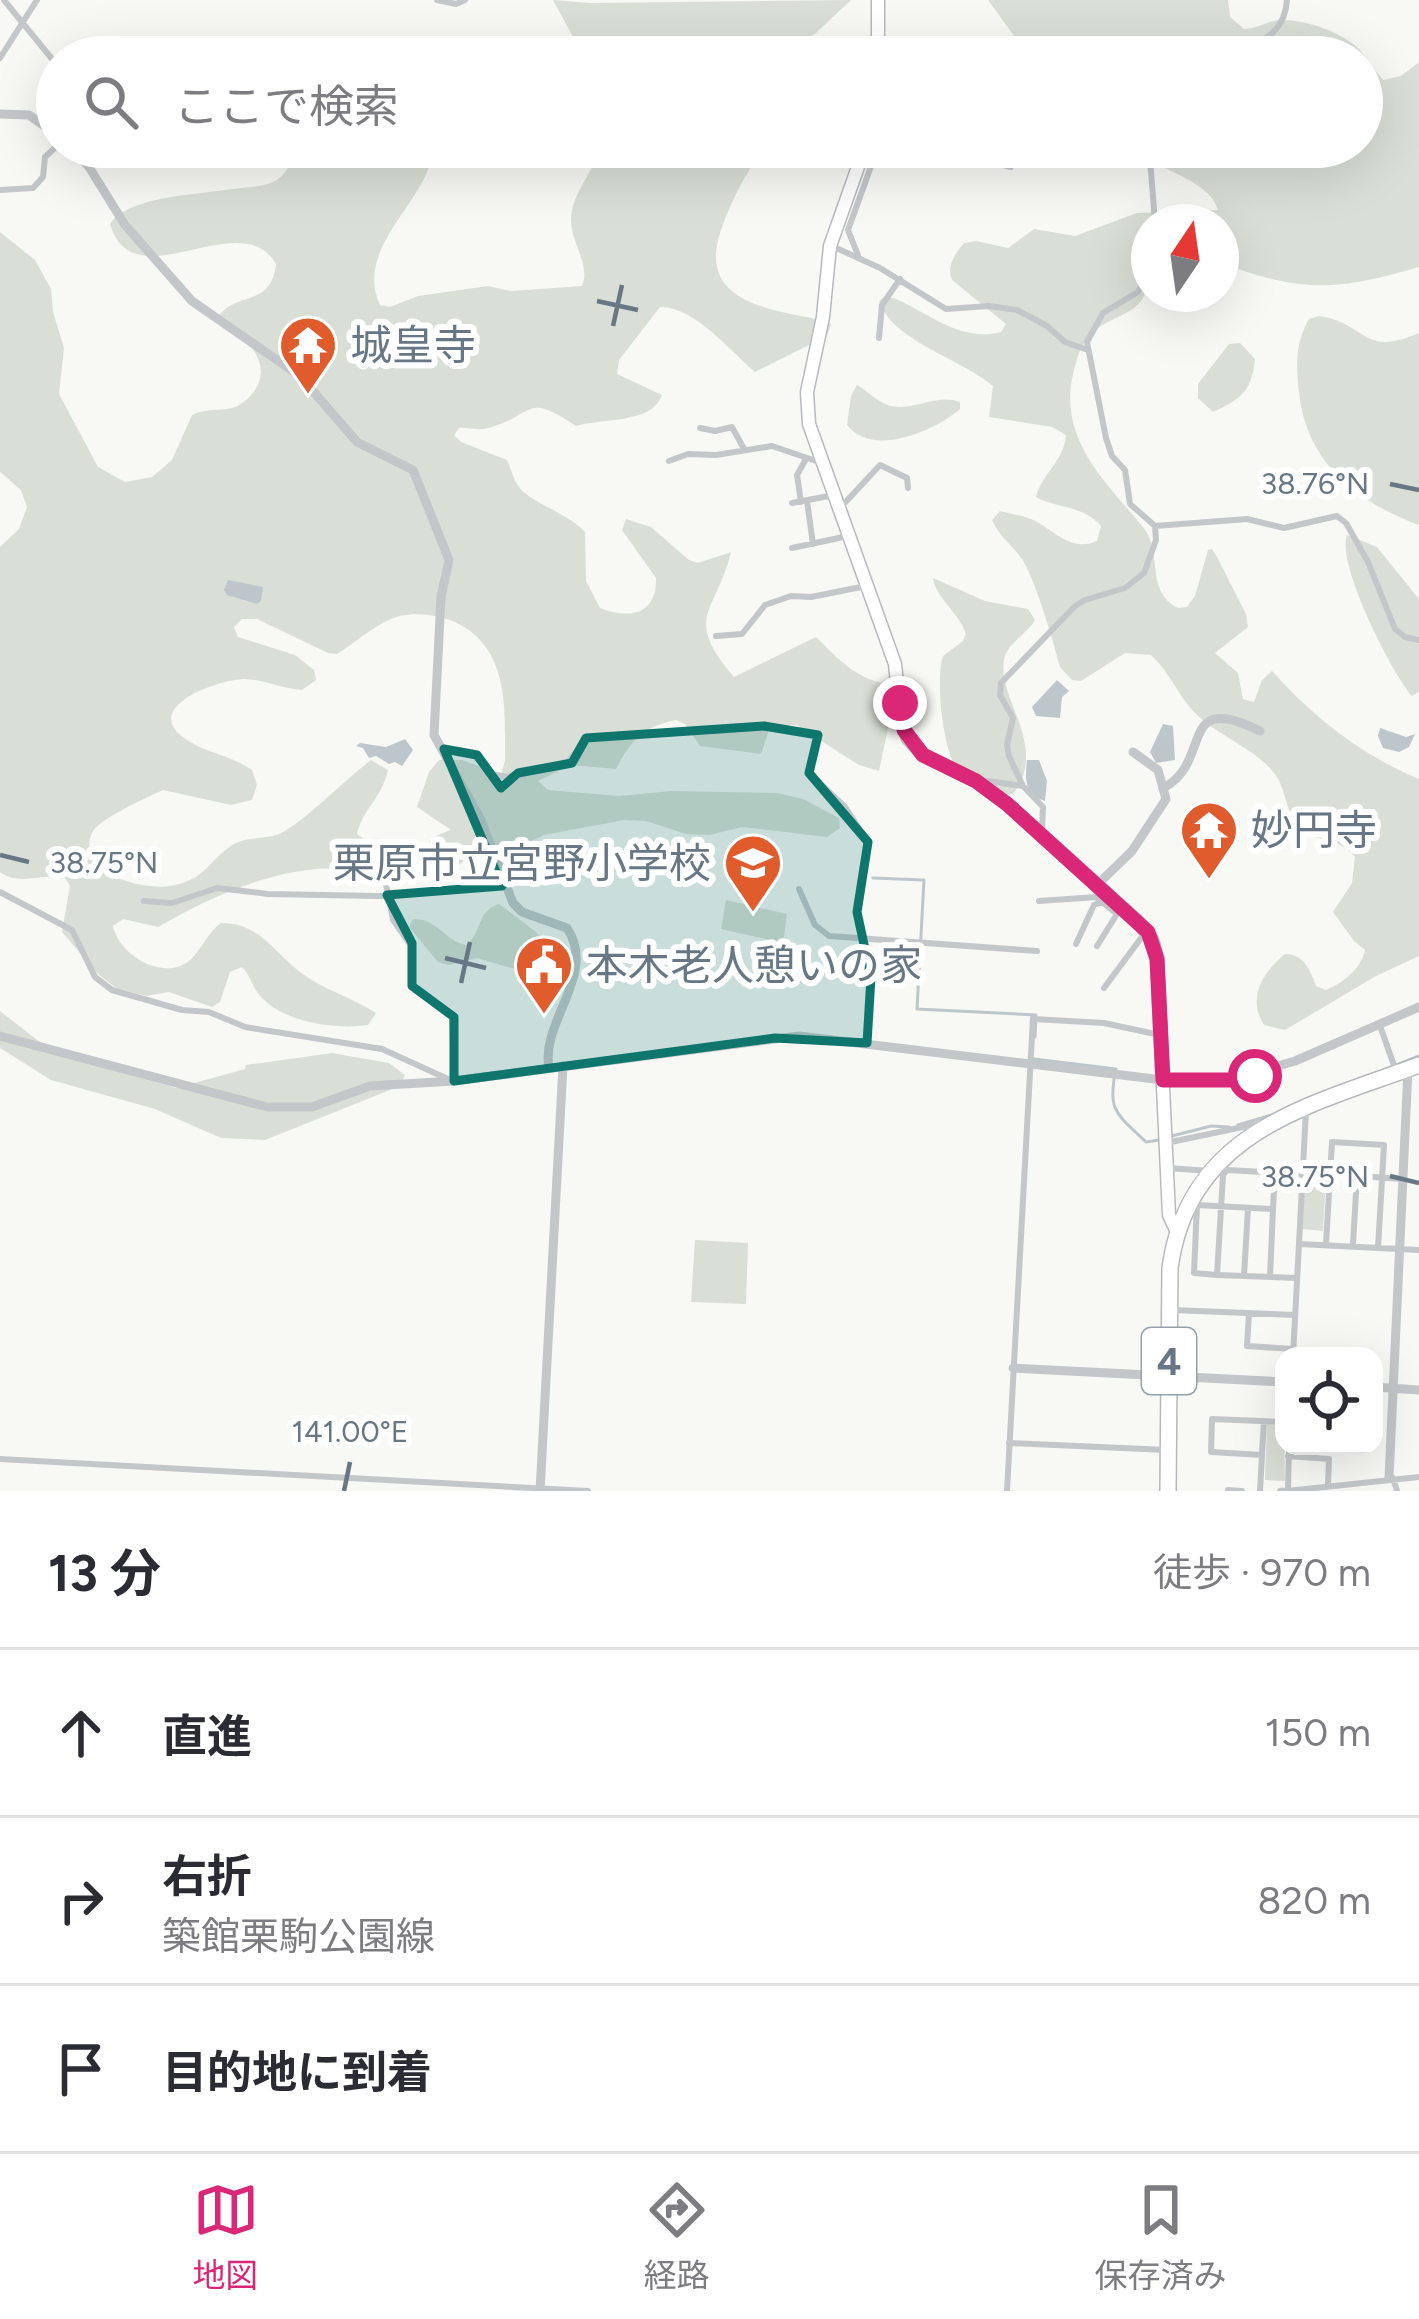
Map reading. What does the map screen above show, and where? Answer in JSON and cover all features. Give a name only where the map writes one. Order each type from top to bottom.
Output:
[{"type":"highway","name":"4","points":[[1168,1491],[1169,1268],[1192,1197],[1234,1147],[1268,1124],[1402,1067]]},
{"type":"main road","points":[[878,0],[878,36]]},
{"type":"main road","points":[[858,168],[830,246],[824,317],[806,402],[822,463],[895,664],[901,721],[908,738],[923,755],[976,781],[1097,885],[1103,900],[1146,931],[1157,959],[1169,1215],[1177,1232]]},
{"type":"street","points":[[4,0],[36,39]]},
{"type":"street","points":[[0,58],[37,0]]},
{"type":"street","points":[[437,0],[456,4],[465,0]]},
{"type":"street","points":[[1270,36],[1286,14],[1287,0]]},
{"type":"street","points":[[0,114],[29,115],[36,120]]},
{"type":"street","points":[[0,190],[33,188],[43,177],[43,168]]},
{"type":"street","points":[[89,168],[125,225],[192,301],[300,376],[357,442],[413,470],[449,560],[441,597],[434,735],[481,820],[513,903],[522,912],[567,928],[576,947],[571,991],[549,1045],[549,1068]]},
{"type":"street","points":[[860,258],[848,230],[870,168]]},
{"type":"street","points":[[1151,168],[1154,204]]},
{"type":"street","points":[[830,246],[900,279],[946,309],[989,306],[1017,310],[1065,342],[1087,349]]},
{"type":"street","points":[[879,338],[882,305],[900,279]]},
{"type":"street","points":[[1042,835],[1043,807],[1023,786],[1007,750],[1013,718],[1000,694],[1004,676],[1076,606],[1124,588],[1144,573],[1156,540],[1155,526],[1130,504],[1125,470],[1112,456],[1087,349],[1090,332],[1103,314],[1131,296]]},
{"type":"street","points":[[700,428],[733,428],[744,449]]},
{"type":"street","points":[[669,461],[688,454],[716,455],[772,446],[822,463]]},
{"type":"street","points":[[806,458],[797,475],[813,544]]},
{"type":"street","points":[[839,510],[880,465],[892,475],[907,478],[908,488]]},
{"type":"street","points":[[800,502],[834,495]]},
{"type":"street","points":[[1155,526],[1247,520],[1284,528],[1337,516],[1368,562],[1395,629],[1405,638],[1419,640]]},
{"type":"street","points":[[792,548],[848,536]]},
{"type":"street","points":[[716,636],[742,634],[765,605],[791,596],[812,597],[866,586]]},
{"type":"street","points":[[1097,885],[1132,851],[1160,812],[1166,787],[1181,773],[1200,728],[1211,719],[1231,717],[1260,730]]},
{"type":"street","points":[[444,748],[471,752],[491,774],[507,777],[568,762],[586,738],[764,726],[818,735],[809,773],[845,807],[868,842],[857,912],[871,977],[867,1043]]},
{"type":"street","points":[[1133,752],[1158,770],[1166,787]]},
{"type":"street","points":[[976,781],[1023,786]]},
{"type":"street","points":[[380,854],[393,920],[412,946],[412,986],[452,1016],[452,1081]]},
{"type":"street","points":[[144,902],[172,903],[217,888],[268,894],[387,895],[503,882]]},
{"type":"street","points":[[800,889],[821,932],[1037,951]]},
{"type":"street","points":[[0,892],[72,930],[95,977],[112,991],[182,1010],[206,1011],[245,1027],[382,1049],[452,1081]]},
{"type":"street","points":[[1039,901],[1103,900],[1117,914],[1096,946]]},
{"type":"street","points":[[1076,944],[1103,900]]},
{"type":"street","points":[[1104,988],[1146,931]]},
{"type":"street","points":[[0,1036],[280,1108],[312,1107],[370,1086],[452,1081],[816,1036],[1163,1080],[1231,1080],[1255,1076],[1419,1007]]},
{"type":"street","points":[[1007,1491],[1034,1019],[1104,1023],[1160,1035]]},
{"type":"street","points":[[1379,1023],[1402,1067],[1406,1180],[1391,1478],[1396,1491]]},
{"type":"street","points":[[540,1490],[563,1066]]},
{"type":"street","points":[[1293,1347],[1306,1108]]},
{"type":"street","points":[[1166,1139],[1268,1124]]},
{"type":"street","points":[[1326,1244],[1332,1142],[1384,1145],[1378,1248]]},
{"type":"street","points":[[1167,1168],[1210,1171]]},
{"type":"street","points":[[1217,1274],[1223,1174],[1227,1170],[1302,1174]]},
{"type":"street","points":[[1270,1277],[1275,1172]]},
{"type":"street","points":[[1330,1174],[1406,1180]]},
{"type":"street","points":[[1353,1246],[1357,1176]]},
{"type":"street","points":[[1273,1209],[1197,1204],[1194,1273],[1297,1278]]},
{"type":"street","points":[[1244,1276],[1248,1208]]},
{"type":"street","points":[[1299,1244],[1419,1250]]},
{"type":"street","points":[[1168,1310],[1294,1315]]},
{"type":"street","points":[[1249,1313],[1247,1346],[1275,1350]]},
{"type":"street","points":[[1013,1368],[1275,1382]]},
{"type":"street","points":[[1383,1388],[1419,1390]]},
{"type":"street","points":[[1262,1455],[1211,1452],[1212,1419],[1275,1422]]},
{"type":"street","points":[[1260,1491],[1264,1421]]},
{"type":"street","points":[[1009,1443],[1168,1450]]},
{"type":"street","points":[[1328,1485],[1329,1459],[1288,1456],[1285,1491],[1419,1477]]},
{"type":"street","points":[[0,1459],[588,1491]]},
{"type":"street","points":[[1228,1490],[1242,1491]]},
{"type":"highlighted area","points":[[764,726],[818,735],[809,773],[868,842],[857,912],[871,977],[867,1043],[775,1038],[454,1081],[454,1017],[412,986],[412,943],[387,895],[502,886],[444,749],[477,755],[501,788],[518,773],[572,763],[586,738]]},
{"type":"shaded area","points":[[553,0],[851,0],[812,36],[573,36]]},
{"type":"shaded area","points":[[988,0],[1228,0],[1230,17],[1244,29],[1290,20],[1340,36],[1014,36]]},
{"type":"shaded area","points":[[1419,62],[1419,267],[1365,281],[1320,285],[1275,280],[1239,269],[1239,204],[1215,204],[1199,186],[1164,168],[1383,168],[1383,80],[1401,76]]},
{"type":"shaded area","points":[[287,168],[428,168],[377,262],[374,283],[380,305],[390,307],[418,296],[488,286],[511,291],[582,286],[584,270],[571,220],[591,168],[750,168],[721,230],[716,255],[719,274],[744,299],[827,321],[831,324],[827,336],[755,372],[698,322],[660,307],[619,360],[617,374],[662,395],[648,411],[576,426],[537,408],[488,428],[459,428],[454,435],[507,460],[525,493],[585,532],[586,581],[600,608],[640,611],[655,590],[656,578],[622,530],[626,519],[651,527],[698,563],[731,552],[706,627],[718,657],[734,677],[816,637],[860,674],[892,684],[893,704],[879,771],[859,765],[796,725],[770,727],[761,754],[700,746],[685,724],[676,720],[639,736],[616,769],[571,765],[538,781],[548,790],[619,796],[671,791],[777,793],[803,799],[839,818],[840,828],[827,837],[742,827],[710,835],[624,820],[544,835],[496,858],[464,861],[433,885],[419,871],[421,855],[432,839],[451,830],[417,807],[429,772],[439,760],[462,760],[501,774],[505,761],[501,682],[486,647],[455,622],[428,615],[392,619],[337,654],[257,619],[242,619],[234,627],[238,637],[295,655],[314,670],[316,680],[302,690],[246,679],[220,683],[190,696],[172,715],[173,726],[184,738],[252,770],[257,785],[252,800],[231,805],[163,790],[96,827],[89,847],[93,859],[129,882],[159,887],[183,883],[237,843],[285,831],[371,760],[388,770],[357,834],[397,862],[380,871],[327,869],[275,876],[234,889],[158,927],[123,919],[113,926],[133,955],[168,968],[190,960],[221,923],[246,928],[309,978],[376,1013],[368,1025],[324,1025],[279,1011],[257,992],[242,967],[230,972],[220,1002],[212,1007],[169,992],[146,996],[116,988],[62,932],[70,886],[65,878],[23,879],[0,872],[0,547],[19,529],[27,507],[21,490],[0,472],[0,232],[35,260],[51,289],[64,348],[59,394],[98,467],[125,482],[152,477],[172,460],[192,415],[235,407],[255,390],[260,379],[258,358],[219,316],[268,287],[276,264],[260,248],[239,243],[141,255],[122,246],[110,224],[146,203],[269,184]]},
{"type":"shaded area","points":[[1131,215],[1131,310],[1088,337],[1073,374],[1070,398],[1072,419],[1088,458],[1149,537],[1161,591],[1178,608],[1187,607],[1212,549],[1246,614],[1248,627],[1215,653],[1238,673],[1243,699],[1254,702],[1262,680],[1272,671],[1339,733],[1419,779],[1419,956],[1285,1030],[1264,1025],[1257,1005],[1264,978],[1277,961],[1285,954],[1297,956],[1316,986],[1326,990],[1350,974],[1363,957],[1365,950],[1333,912],[1352,883],[1355,857],[1341,845],[1299,828],[1269,767],[1196,714],[1151,655],[1125,653],[1081,681],[1072,680],[1060,667],[1026,566],[992,520],[1000,511],[1031,519],[1070,542],[1097,541],[1101,526],[1094,519],[1036,497],[1062,452],[1066,435],[1052,427],[989,417],[993,386],[898,327],[879,301],[894,298],[959,330],[1001,332],[1006,324],[952,280],[951,265],[964,243],[1008,248],[1034,229],[1075,236]]},
{"type":"shaded area","points":[[1319,316],[1386,342],[1419,333],[1419,525],[1355,491],[1323,459],[1312,439],[1299,392],[1298,355],[1309,319]]},
{"type":"shaded area","points":[[1240,343],[1255,359],[1251,379],[1238,398],[1213,412],[1198,398],[1198,384],[1229,344]]},
{"type":"shaded area","points":[[857,385],[891,406],[951,400],[960,402],[960,409],[904,438],[872,440],[847,425]]},
{"type":"shaded area","points":[[1347,535],[1377,547],[1419,599],[1419,692],[1412,696],[1379,642],[1357,592]]},
{"type":"shaded area","points":[[933,578],[985,601],[1028,609],[1035,620],[1011,646],[1003,671],[1026,757],[1013,794],[993,792],[966,779],[949,752],[942,718],[941,667],[943,656],[966,634]]},
{"type":"shaded area","points":[[228,580],[263,587],[261,601],[257,604],[227,595]]},
{"type":"shaded area","points":[[1057,680],[1069,691],[1062,697],[1060,718],[1036,716],[1032,707]]},
{"type":"shaded area","points":[[1163,724],[1173,726],[1175,760],[1156,763],[1150,752]]},
{"type":"shaded area","points":[[1380,728],[1406,737],[1415,734],[1409,747],[1399,752],[1383,748]]},
{"type":"shaded area","points":[[405,739],[413,750],[402,766],[369,758],[356,746],[386,747]]},
{"type":"shaded area","points":[[1027,760],[1039,760],[1047,781],[1045,801],[1030,790]]},
{"type":"shaded area","points":[[1222,828],[1234,841],[1209,867],[1198,858],[1209,838]]},
{"type":"shaded area","points":[[726,900],[787,914],[783,943],[721,929]]},
{"type":"shaded area","points":[[499,904],[535,931],[553,951],[551,958],[528,973],[477,958],[449,965],[438,962],[409,927],[413,919],[421,920],[466,945],[487,912]]},
{"type":"shaded area","points":[[0,1011],[45,1046],[176,1088],[246,1065],[332,1053],[389,1063],[405,1075],[400,1086],[265,1140],[221,1138],[155,1109],[51,1080],[0,1048]]},
{"type":"shaded area","points":[[1304,1176],[1326,1177],[1323,1231],[1302,1229]]},
{"type":"shaded area","points":[[695,1240],[748,1243],[746,1304],[691,1302]]},
{"type":"shaded area","points":[[1267,1424],[1275,1424],[1275,1455],[1285,1455],[1285,1481],[1265,1480]]},
{"type":"waterway","points":[[873,878],[924,880],[917,1009],[1036,1015],[1035,1037]]},
{"type":"waterway","points":[[1384,1070],[1419,1056]]},
{"type":"waterway","points":[[1034,1059],[1116,1069],[1116,1110],[1146,1142],[1159,1140]]},
{"type":"waterway","points":[[1238,1125],[1275,1114]]},
{"type":"waterway","points":[[1168,1137],[1211,1126],[1229,1127]]},
{"type":"place","name":"城皇寺","points":[[308,396]]},
{"type":"place","name":"妙円寺","points":[[1209,881]]},
{"type":"place","name":"栗原市立宮野小学校","points":[[753,914]]},
{"type":"place","name":"本木老人憩いの家","points":[[544,1016]]},
{"type":"route","points":[[900,703],[901,721],[914,747],[1007,804],[1148,932],[1157,959],[1163,1080],[1201,1082],[1255,1076]]}]
